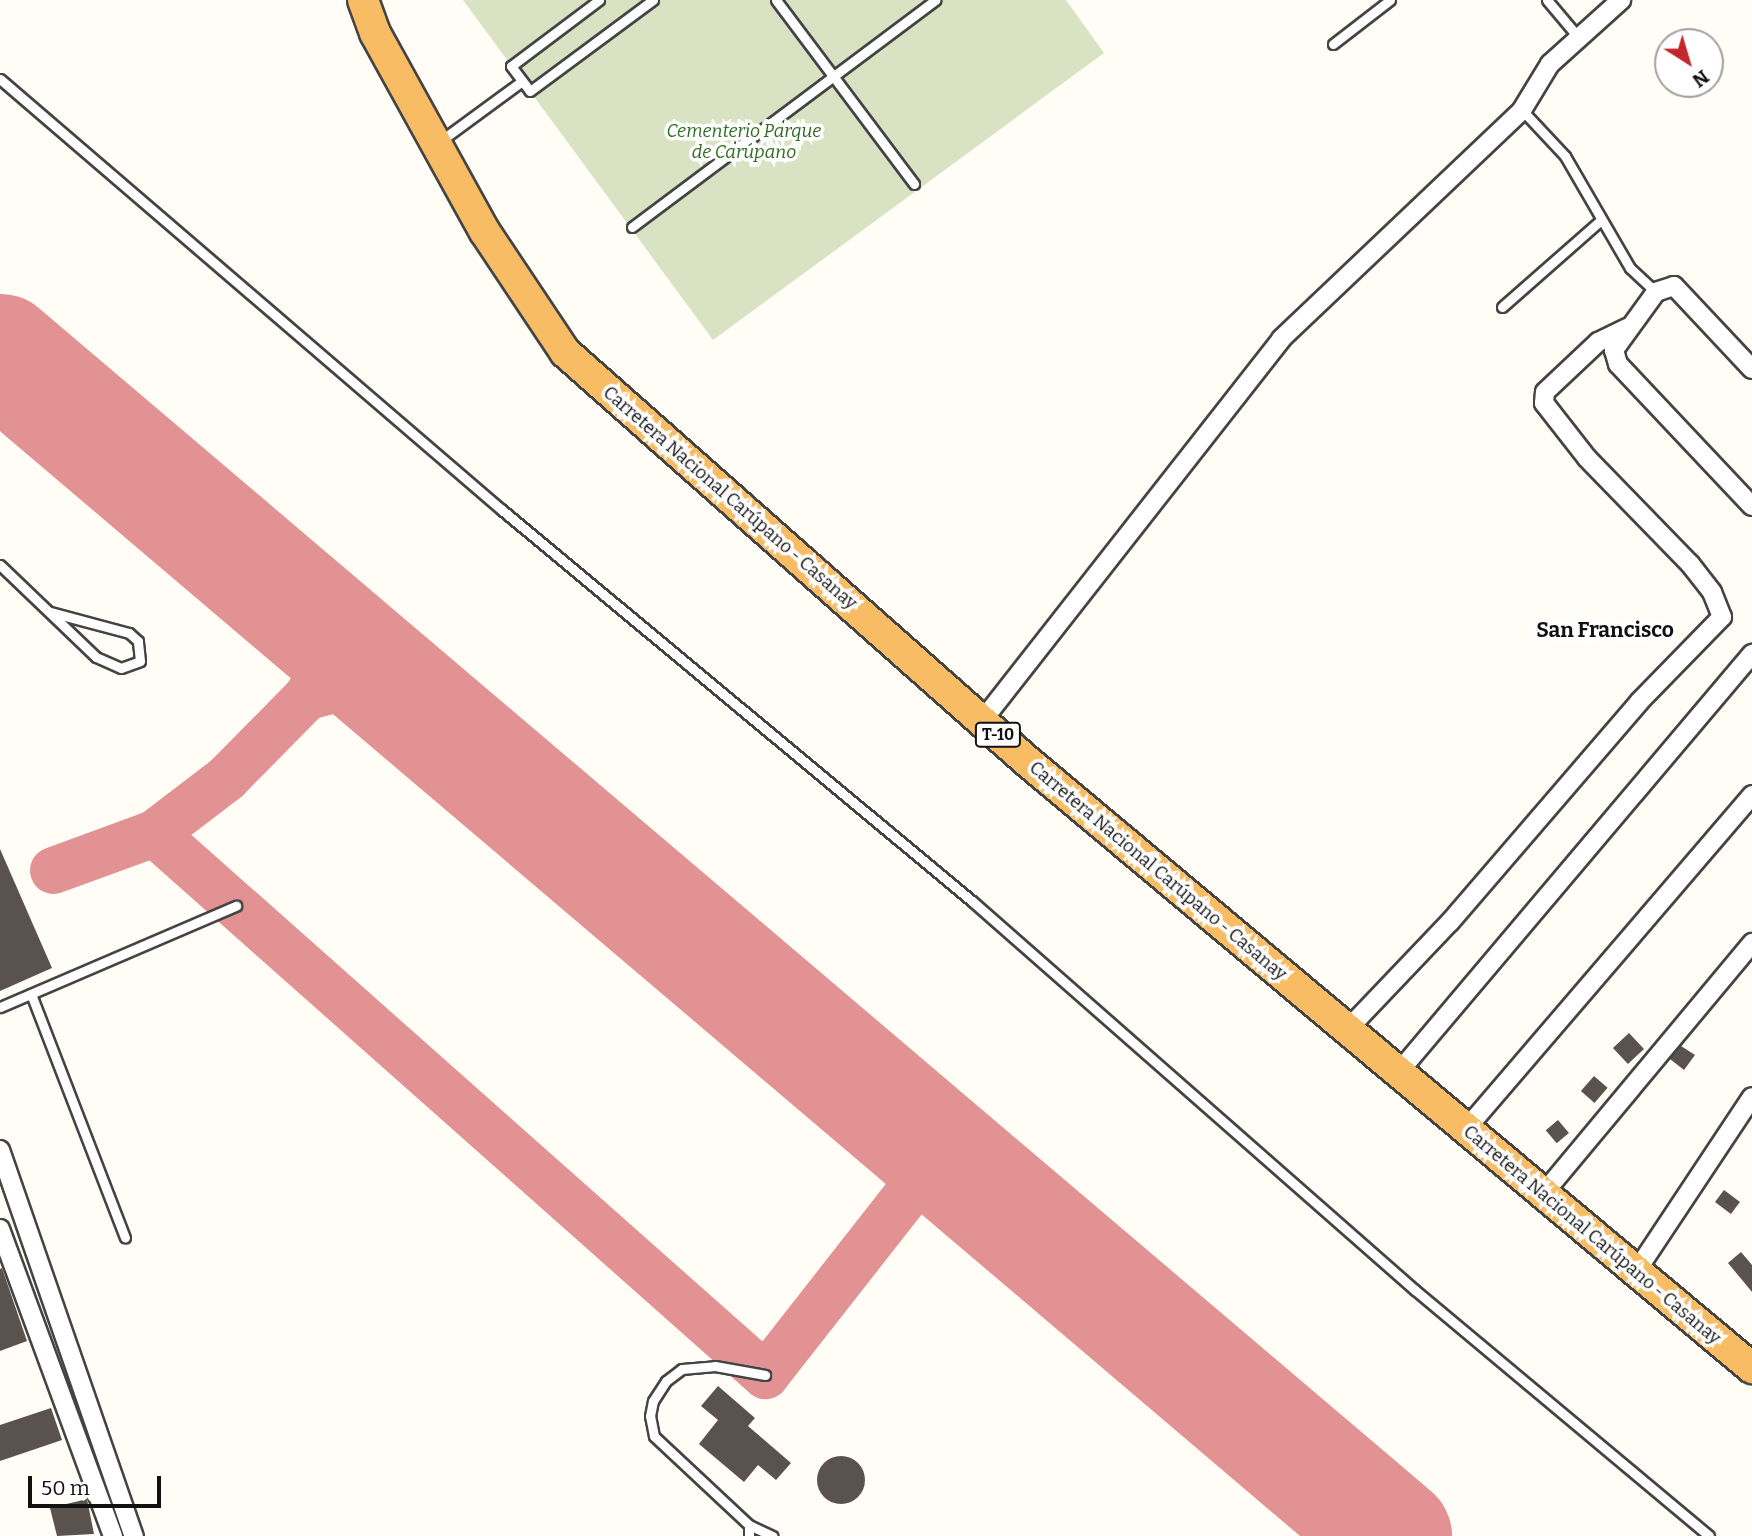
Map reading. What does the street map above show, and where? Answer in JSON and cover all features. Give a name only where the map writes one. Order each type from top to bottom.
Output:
[{"type":"highway","name":"Carretera Nacional Carúpano - Casanay","points":[[363,0],[375,33],[485,232],[565,352],[982,721],[1752,1368]]},
{"type":"street","points":[[982,721],[1281,339],[1522,110],[1550,64],[1621,0]]},
{"type":"street","points":[[1752,369],[1674,286],[1657,292],[1627,328],[1614,350],[1618,364],[1752,506]]},
{"type":"street","points":[[1347,1030],[1450,922],[1639,702],[1721,617],[1712,592],[1690,564],[1587,458],[1544,403],[1545,392],[1598,342],[1627,328]]},
{"type":"street","points":[[1398,1073],[1752,654]]},
{"type":"street","points":[[1466,1129],[1752,795]]},
{"type":"street","points":[[1543,1194],[1752,943]]},
{"type":"street","points":[[1636,1273],[1752,1097]]},
{"type":"street","points":[[0,1150],[134,1536]]},
{"type":"street","points":[[0,1229],[113,1536]]},
{"type":"street","points":[[28,1301],[50,1293]]},
{"type":"lane","points":[[600,0],[511,66],[530,91],[653,0]]},
{"type":"lane","points":[[776,0],[914,184]]},
{"type":"lane","points":[[632,227],[935,0]]},
{"type":"lane","points":[[1333,44],[1390,0]]},
{"type":"lane","points":[[1547,0],[1579,38]]},
{"type":"lane","points":[[0,79],[502,510],[972,901],[1415,1290],[1709,1536]]},
{"type":"lane","points":[[436,145],[522,80]]},
{"type":"lane","points":[[1522,110],[1565,156],[1600,221],[1630,268],[1657,292]]},
{"type":"lane","points":[[1502,307],[1600,221]]},
{"type":"lane","points":[[0,565],[96,657],[121,668],[139,662],[142,654],[138,640],[129,633],[50,612]]},
{"type":"lane","points":[[0,1007],[236,906]]},
{"type":"lane","points":[[31,994],[124,1238]]},
{"type":"lane","points":[[765,1375],[715,1366],[682,1369],[666,1381],[653,1401],[650,1416],[654,1436],[749,1525],[773,1536]]},
{"type":"lane","points":[[749,1525],[749,1536]]},
{"type":"green space","name":"Cementerio Parque de Carúpano","points":[[463,0],[1066,0],[1104,53],[713,340]]},
{"type":"building","points":[[0,849],[52,968],[0,991]]},
{"type":"building","points":[[1629,1033],[1644,1049],[1628,1064],[1613,1048]]},
{"type":"building","points":[[1681,1046],[1695,1055],[1684,1070],[1670,1059]]},
{"type":"building","points":[[1594,1076],[1608,1088],[1594,1103],[1581,1091]]},
{"type":"building","points":[[1558,1120],[1569,1133],[1557,1143],[1546,1130]]},
{"type":"building","points":[[1724,1190],[1740,1202],[1731,1214],[1715,1202]]},
{"type":"building","points":[[1741,1252],[1752,1265],[1752,1292],[1728,1263]]},
{"type":"building","points":[[2,1268],[27,1341],[0,1351],[0,1269]]},
{"type":"building","points":[[718,1386],[755,1418],[748,1426],[791,1463],[776,1480],[758,1465],[744,1482],[699,1444],[718,1420],[701,1406]]},
{"type":"building","points":[[51,1408],[62,1440],[0,1461],[0,1425]]},
{"type":"building","points":[[841,1456],[858,1463],[865,1480],[858,1497],[841,1504],[824,1497],[817,1480],[824,1463]]},
{"type":"building","points":[[87,1499],[94,1534],[57,1536],[50,1508]]},
{"type":"taxiway","points":[[311,617],[319,650],[318,676],[307,696],[361,682],[391,685]]},
{"type":"taxiway","points":[[53,870],[154,833],[226,778],[307,696]]},
{"type":"taxiway","points":[[154,833],[765,1375],[940,1152]]},
{"type":"runway","points":[[0,353],[1392,1536]]},
{"type":"district","name":"San Francisco","points":[[1605,630]]}]
